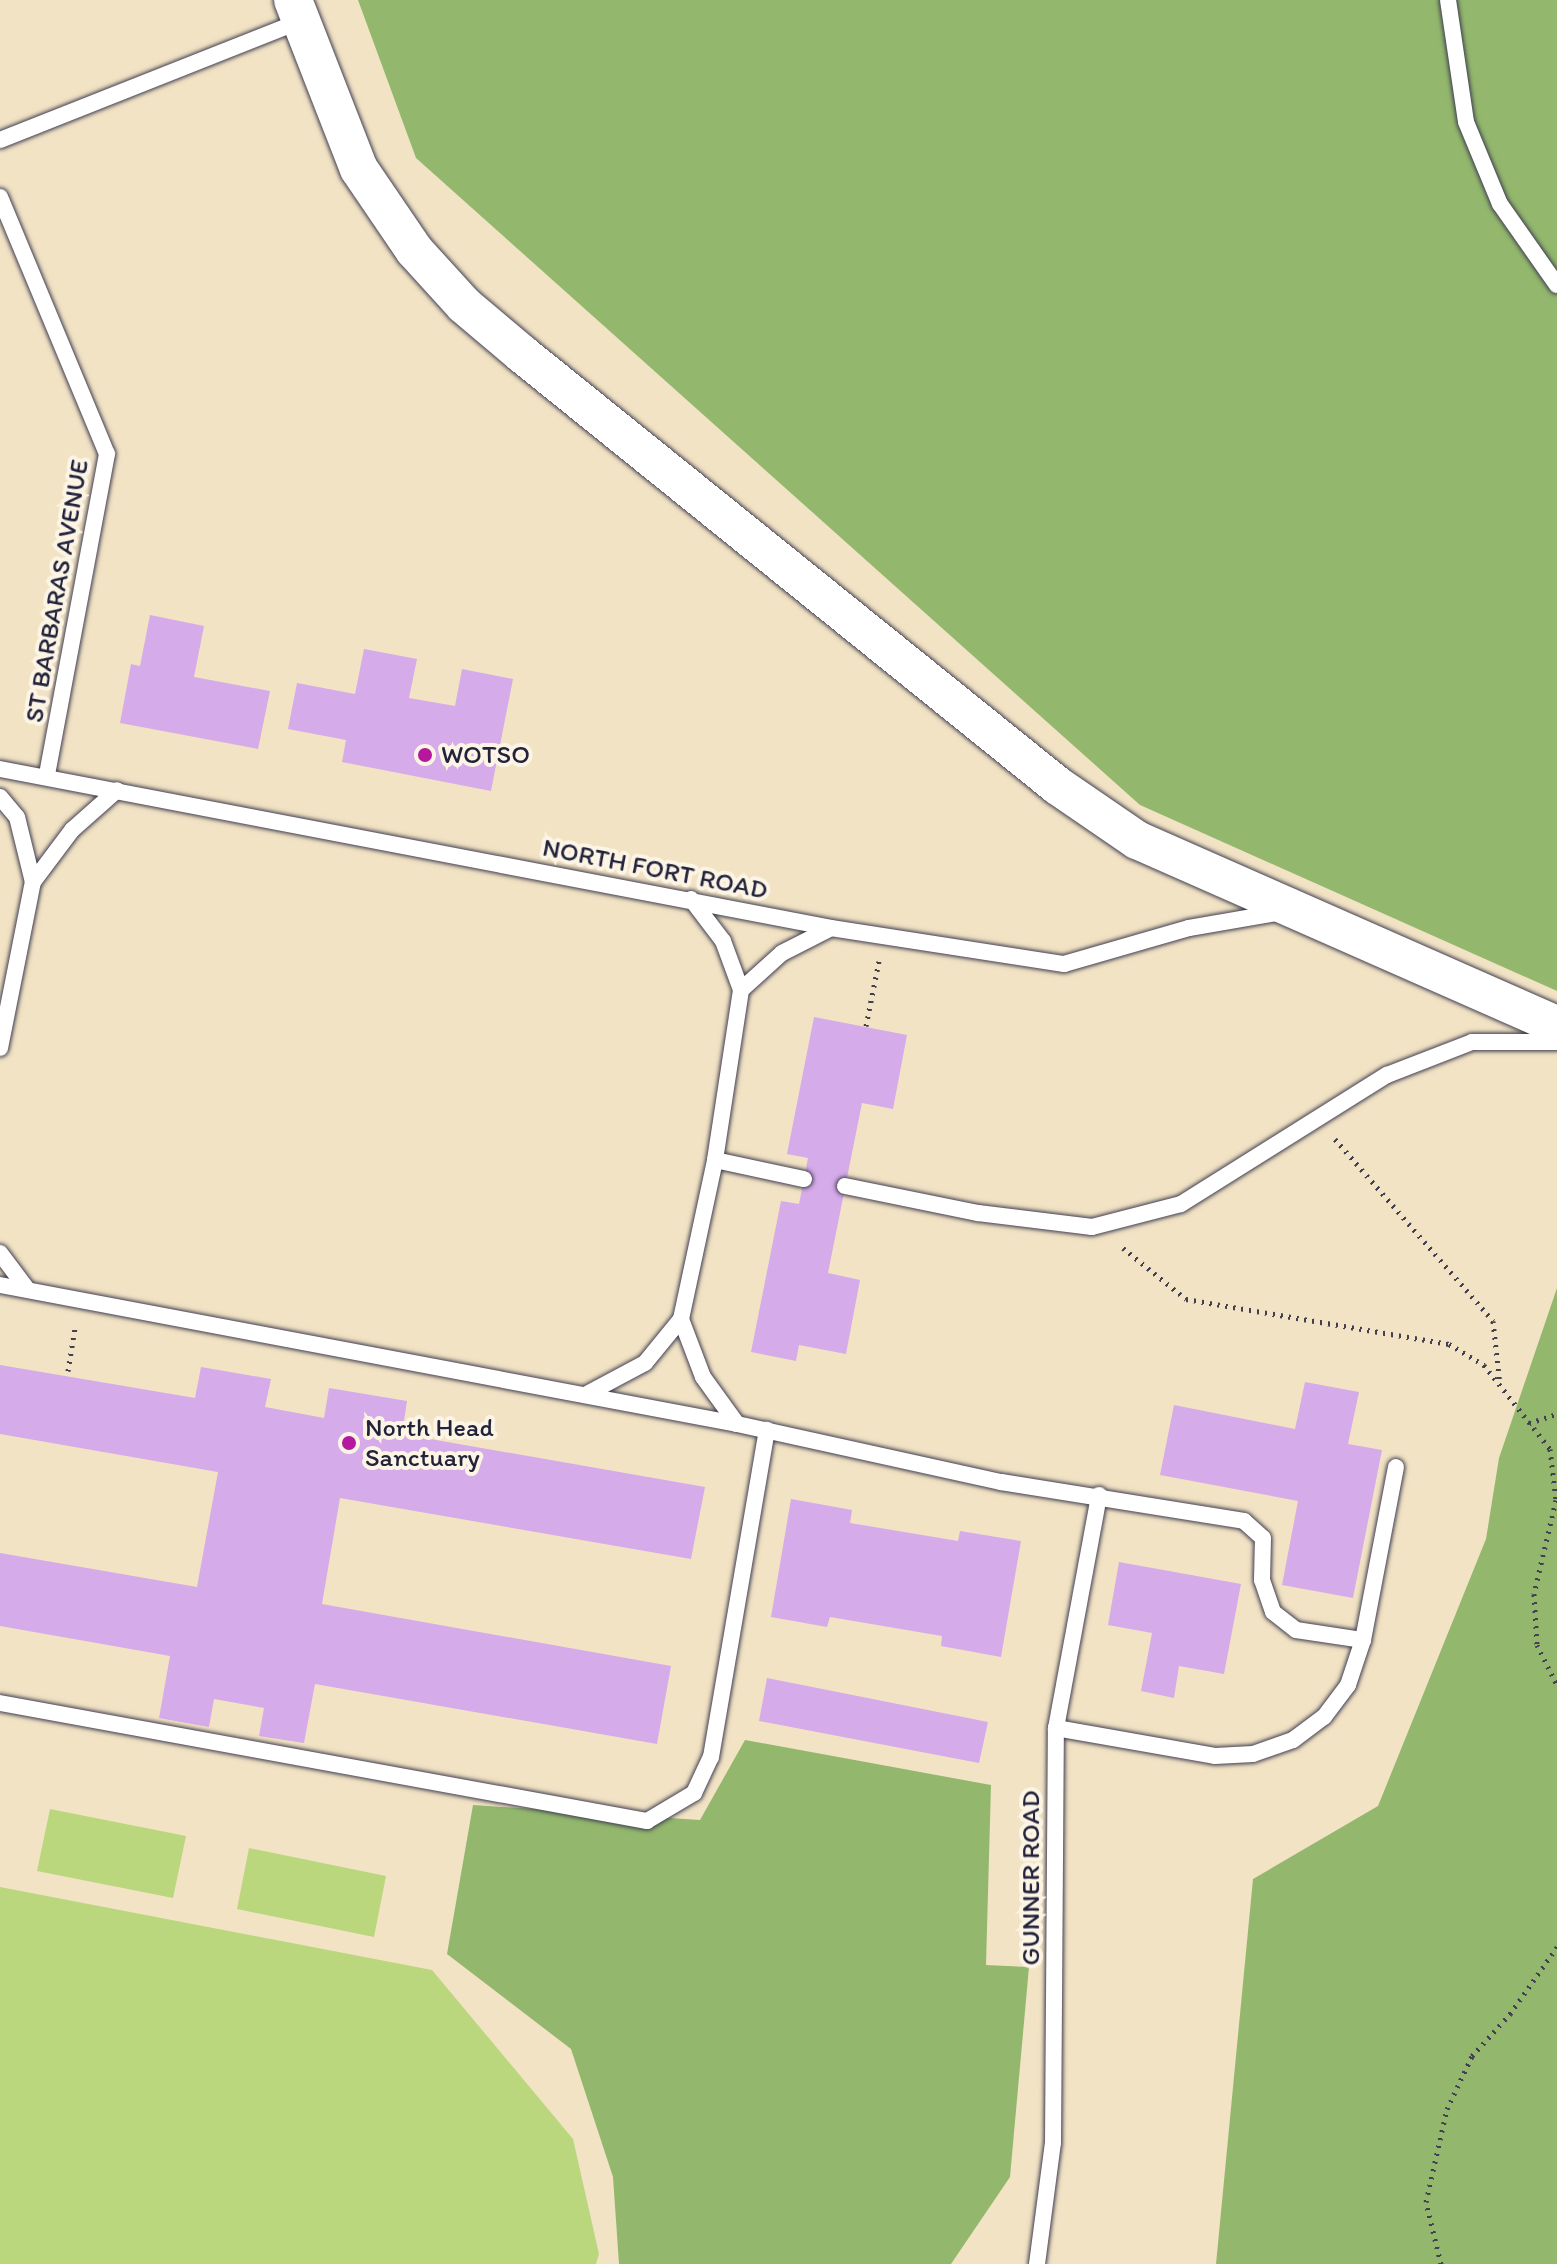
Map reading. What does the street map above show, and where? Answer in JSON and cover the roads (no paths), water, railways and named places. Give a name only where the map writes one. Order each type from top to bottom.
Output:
[{"type":"street","points":[[296,11],[359,169],[414,250],[464,305],[1058,786],[1137,840],[1300,909],[1557,1025]]},
{"type":"lane","points":[[1448,0],[1466,122],[1500,204],[1557,285]]},
{"type":"lane","points":[[0,140],[296,11]]},
{"type":"lane","name":"ST BARBARAS AVENUE","points":[[0,197],[107,454],[47,775]]},
{"type":"lane","name":"NORTH FORT ROAD","points":[[0,769],[47,775],[831,928],[1064,964],[1189,928],[1300,909]]},
{"type":"lane","points":[[33,882],[72,830],[117,790]]},
{"type":"lane","points":[[0,797],[17,817],[33,882],[0,1048]]},
{"type":"lane","points":[[585,1395],[645,1363],[681,1319],[715,1160],[741,990],[723,941],[691,899]]},
{"type":"lane","points":[[741,990],[782,953],[831,928]]},
{"type":"lane","points":[[845,1186],[978,1213],[1092,1227],[1181,1204],[1387,1075],[1472,1042],[1557,1042]]},
{"type":"lane","points":[[715,1160],[804,1179]]},
{"type":"lane","points":[[0,1253],[27,1289]]},
{"type":"lane","points":[[0,1285],[737,1424],[1001,1482],[1099,1495],[1244,1521],[1263,1538],[1262,1580],[1273,1612],[1296,1630],[1363,1640]]},
{"type":"lane","points":[[681,1319],[703,1377],[737,1424]]},
{"type":"lane","points":[[0,1703],[647,1821],[694,1793],[711,1757],[767,1430]]},
{"type":"lane","points":[[1056,1728],[1215,1756],[1253,1754],[1293,1740],[1324,1717],[1348,1685],[1363,1640],[1396,1467]]},
{"type":"lane","name":"GUNNER ROAD","points":[[1037,2264],[1053,2143],[1056,1728],[1099,1495]]},
{"type":"place","name":"WOTSO","points":[[425,755]]},
{"type":"place","name":"North Head Sanctuary","points":[[349,1443]]}]
